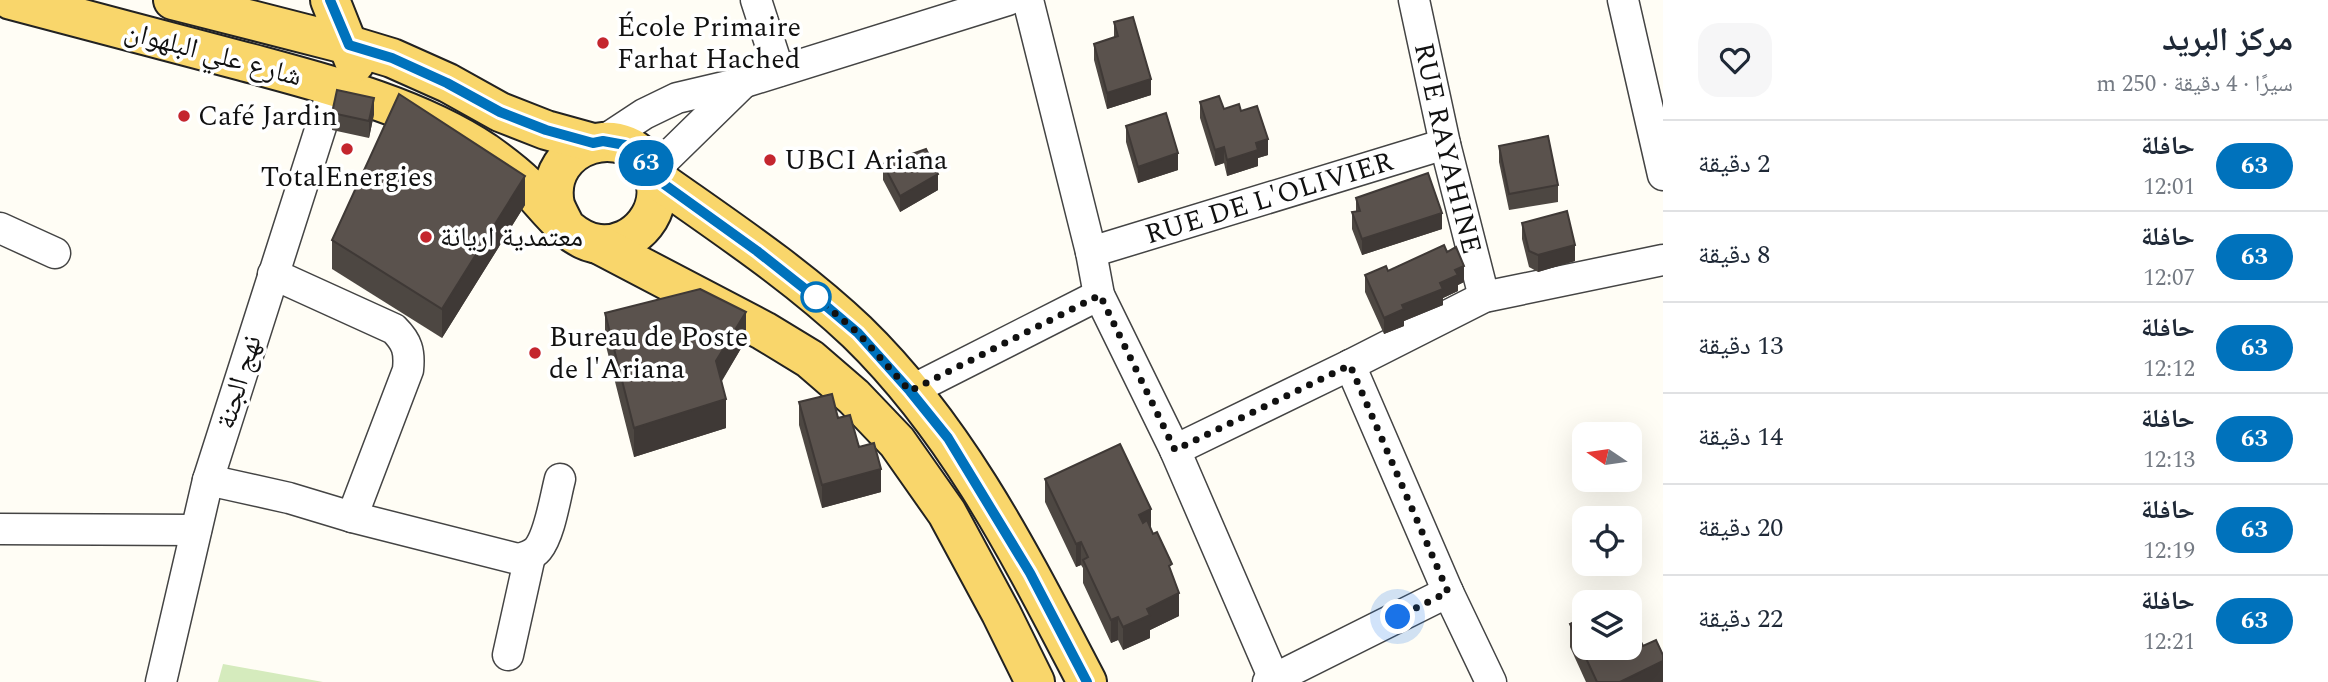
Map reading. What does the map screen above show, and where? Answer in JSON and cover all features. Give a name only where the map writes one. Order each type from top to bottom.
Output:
[{"type":"main road","name":"شارع علي البلهوان","points":[[11,0],[349,92],[442,129],[484,152],[524,183],[564,224]]},
{"type":"main road","name":"شارع علي البلهوان","points":[[173,0],[392,58],[447,83],[500,112],[546,130],[598,142]]},
{"type":"main road","points":[[330,0],[349,45],[349,92]]},
{"type":"main road","points":[[1035,682],[947,513],[897,442],[854,397],[810,359],[764,331],[598,244],[579,238],[564,224],[555,206],[554,186],[561,166],[574,152],[598,142],[625,145],[643,158],[653,174],[757,251],[858,333],[948,438],[1030,573],[1087,682]]},
{"type":"main road","points":[[598,244],[619,243],[636,234],[650,219],[656,200],[653,174]]},
{"type":"street","points":[[756,0],[779,71]]},
{"type":"street","points":[[598,142],[677,98],[744,82],[1008,0]]},
{"type":"street","points":[[1028,0],[1100,295],[1175,450],[1271,681],[1448,592]]},
{"type":"street","name":"RUE RAYAHINE","points":[[1413,0],[1445,144],[1485,298]]},
{"type":"street","points":[[1623,0],[1663,175]]},
{"type":"street","points":[[653,174],[744,82]]},
{"type":"street","name":"نهج الجنة","points":[[161,682],[208,480],[273,274],[349,92]]},
{"type":"street","name":"RUE DE L'OLIVIER","points":[[1091,252],[1445,144]]},
{"type":"street","points":[[0,228],[55,253]]},
{"type":"street","points":[[1175,450],[1485,298],[1663,260]]},
{"type":"street","points":[[273,274],[394,329],[405,340],[409,354],[408,370],[352,517]]},
{"type":"street","points":[[910,391],[1100,295]]},
{"type":"street","points":[[1350,365],[1448,592],[1491,682]]},
{"type":"street","points":[[208,480],[289,498],[352,517],[518,559],[530,556],[544,539],[560,479]]},
{"type":"street","points":[[0,529],[197,530]]},
{"type":"street","points":[[508,655],[530,556]]},
{"type":"green space","points":[[223,664],[323,682],[218,682]]},
{"type":"building","points":[[1133,17],[1151,79],[1107,93],[1094,44],[1118,36],[1114,22]]},
{"type":"building","points":[[337,90],[374,98],[369,121],[332,113]]},
{"type":"building","name":"معتمدية اريانة","points":[[399,94],[525,176],[442,309],[332,240]]},
{"type":"building","points":[[1219,96],[1224,109],[1239,104],[1241,111],[1257,106],[1268,139],[1256,143],[1258,150],[1227,160],[1224,147],[1215,150],[1200,102]]},
{"type":"building","points":[[1166,113],[1178,153],[1138,167],[1126,126]]},
{"type":"building","points":[[1548,136],[1558,185],[1509,194],[1499,146]]},
{"type":"building","points":[[926,149],[938,174],[900,196],[883,164]]},
{"type":"building","points":[[1428,173],[1442,213],[1362,239],[1352,212],[1360,211],[1356,198]]},
{"type":"building","points":[[1567,211],[1575,245],[1538,255],[1529,251],[1522,223]]},
{"type":"building","points":[[1444,245],[1447,252],[1456,247],[1464,266],[1455,270],[1458,275],[1440,283],[1443,289],[1402,305],[1404,309],[1384,318],[1365,275],[1386,266],[1388,271]]},
{"type":"building","points":[[700,289],[746,312],[716,361],[726,399],[634,428],[605,313]]},
{"type":"building","points":[[832,394],[838,418],[850,415],[859,447],[874,443],[881,469],[822,485],[799,402]]},
{"type":"building","points":[[1120,444],[1151,509],[1139,515],[1143,523],[1147,520],[1153,534],[1157,532],[1172,564],[1169,566],[1179,593],[1147,609],[1150,615],[1123,627],[1118,617],[1111,620],[1083,560],[1088,557],[1081,542],[1076,544],[1045,479]]},
{"type":"building","points":[[1656,640],[1663,661],[1620,682],[1597,682],[1587,660],[1642,660],[1642,644],[1643,646]]},
{"type":"bus line","name":"63","points":[[330,0],[349,45],[392,58],[447,83],[500,112],[546,130],[593,143],[603,141],[625,145],[643,158],[654,177],[757,251],[858,333],[948,438],[1030,573],[1087,682]]},
{"type":"place","name":"École Primaire Farhat Hached","points":[[603,43]]},
{"type":"place","name":"Café Jardin","points":[[184,116]]},
{"type":"place","name":"TotalEnergies","points":[[347,149]]},
{"type":"place","name":"UBCI Ariana","points":[[770,160]]},
{"type":"place","name":"معتمدية اريانة","points":[[426,237]]},
{"type":"place","name":"Bureau de Poste de l'Ariana","points":[[535,353]]},
{"type":"route","points":[[816,297],[858,333],[910,391],[1100,295],[1175,450],[1350,365],[1448,592],[1398,617]]}]
